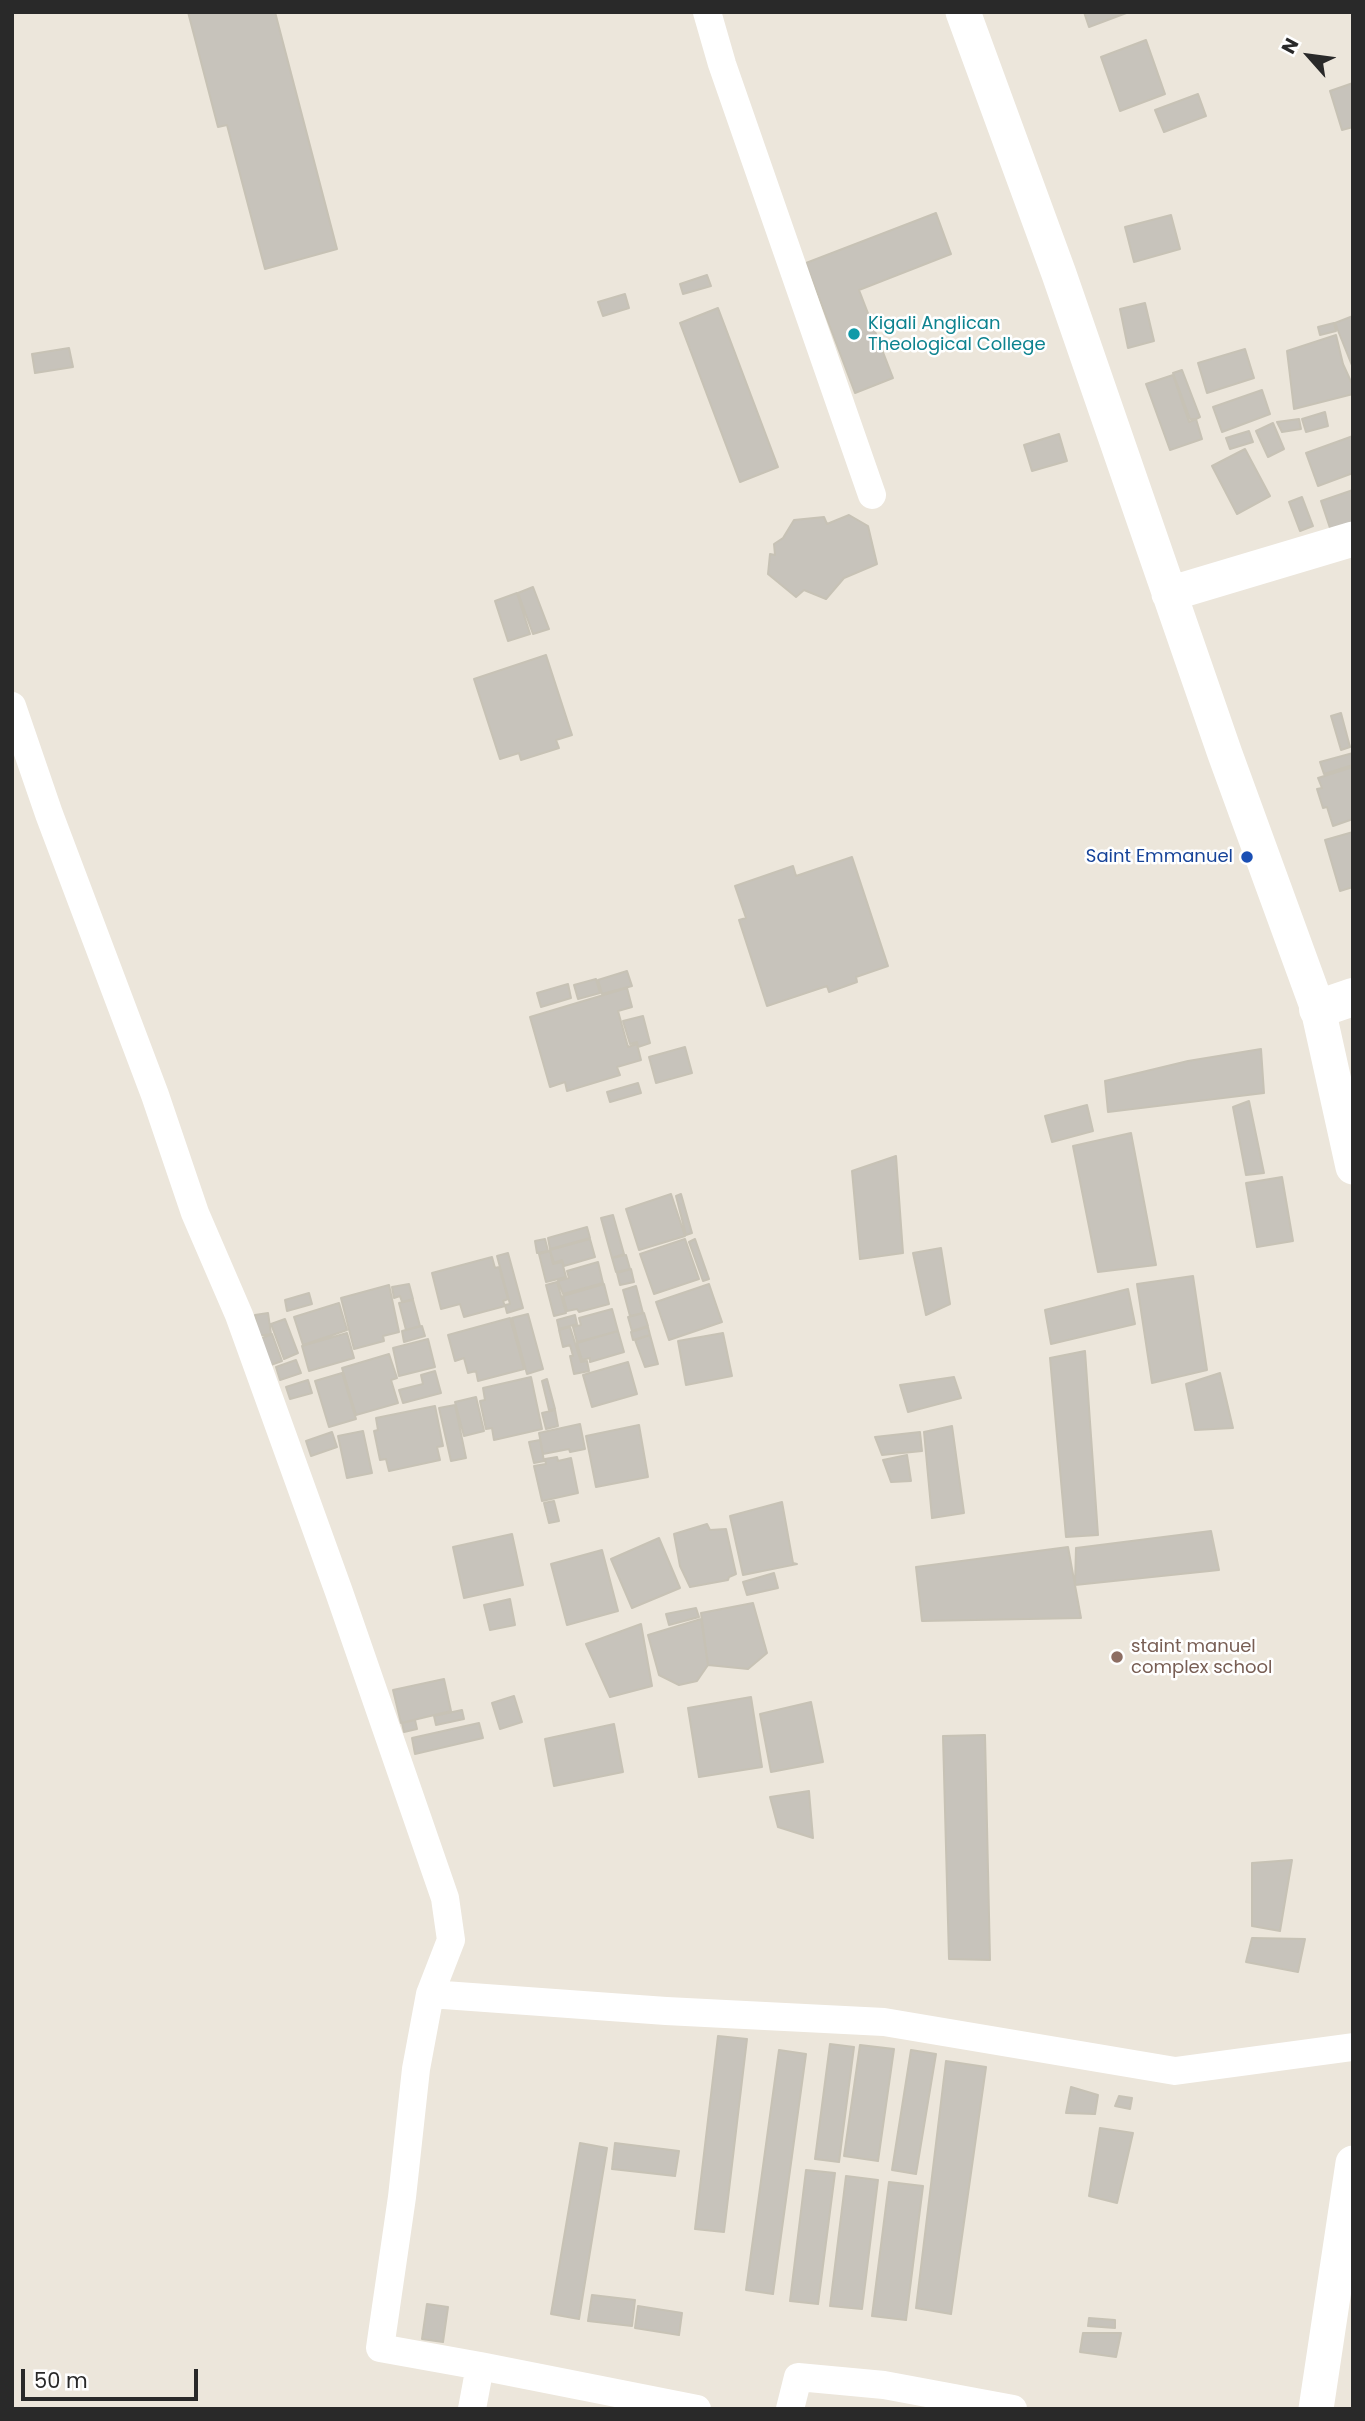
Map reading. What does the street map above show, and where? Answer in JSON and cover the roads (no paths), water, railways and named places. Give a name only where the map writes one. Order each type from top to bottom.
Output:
[{"type":"street","points":[[707,12],[722,64],[872,495]]},
{"type":"street","points":[[963,12],[1059,274],[1229,766],[1336,1003],[1353,1167]]},
{"type":"street","points":[[1170,594],[1353,539]]},
{"type":"street","points":[[12,706],[49,814],[155,1095],[195,1213],[239,1315],[340,1592],[445,1898],[451,1940],[430,1994],[416,2069],[402,2197],[380,2348],[697,2409]]},
{"type":"street","points":[[430,1994],[884,2022],[1175,2071],[1353,2047]]},
{"type":"street","points":[[1316,2409],[1353,2163]]},
{"type":"street","points":[[471,2409],[480,2366]]},
{"type":"street","points":[[789,2409],[798,2377],[884,2385],[1013,2409]]},
{"type":"place","name":"Kigali Anglican Theological College","points":[[854,334]]},
{"type":"place","name":"Saint Emmanuel","points":[[1247,857]]},
{"type":"place","name":"staint manuel complex school","points":[[1117,1657]]}]
